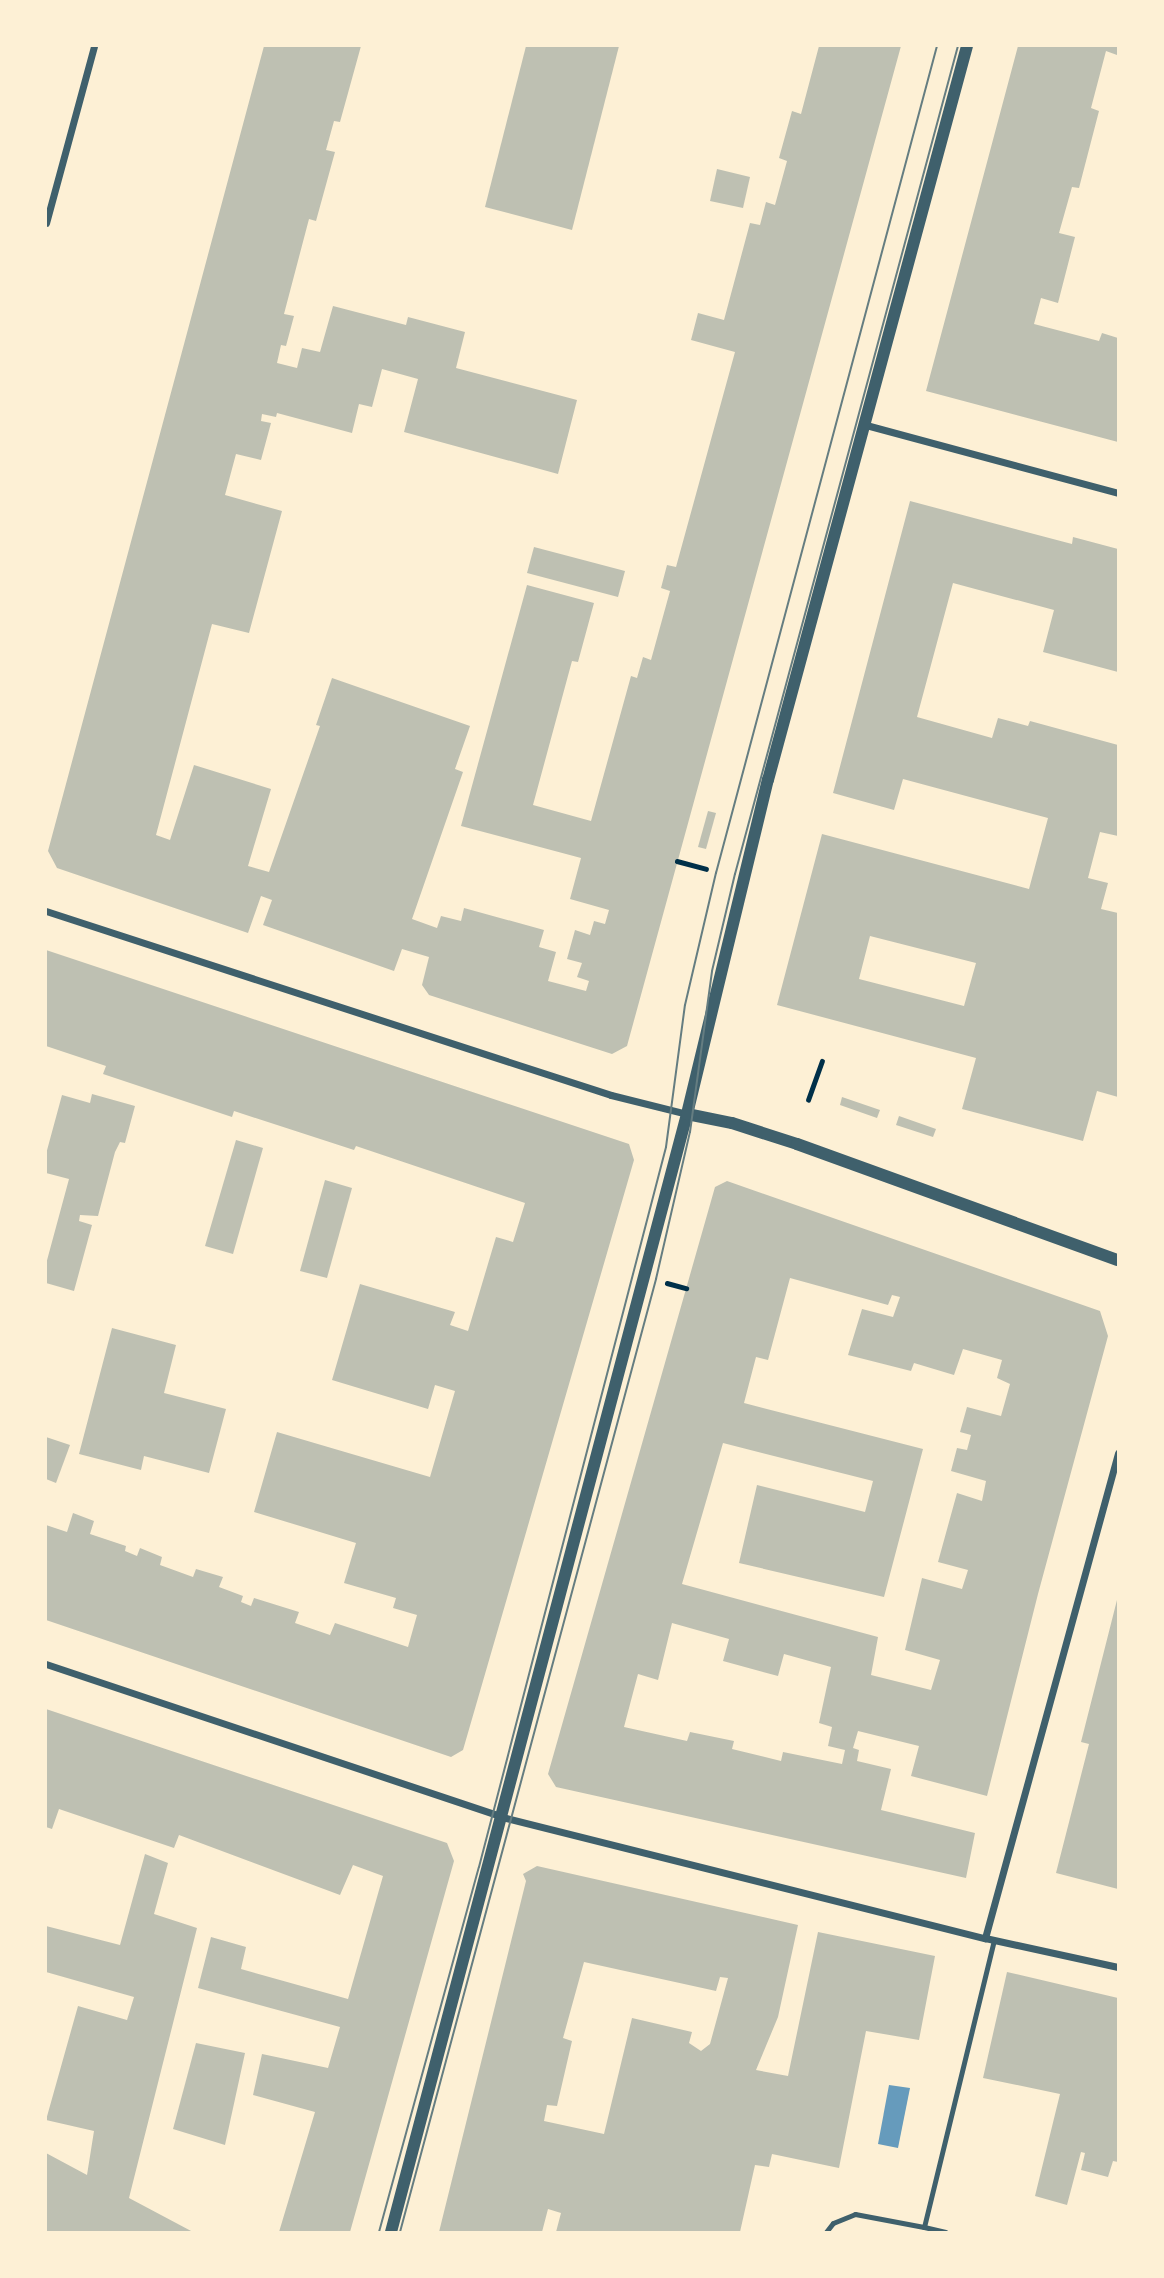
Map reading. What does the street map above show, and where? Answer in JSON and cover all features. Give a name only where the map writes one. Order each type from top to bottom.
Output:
[{"type":"street","points":[[46,223],[94,46]]},
{"type":"street","points":[[390,2232],[687,1114],[746,867],[967,46]]},
{"type":"street","points":[[866,425],[1118,493]]},
{"type":"street","points":[[46,911],[611,1095],[732,1123],[797,1144],[1118,1260]]},
{"type":"street","points":[[985,1938],[1118,1453]]},
{"type":"street","points":[[46,1664],[502,1817],[985,1938],[1118,1967]]},
{"type":"lane","points":[[924,2227],[994,1940]]},
{"type":"lane","points":[[826,2232],[833,2223],[855,2214],[945,2232]]},
{"type":"path","points":[[677,861],[706,869]]},
{"type":"path","points":[[808,1100],[822,1061]]},
{"type":"path","points":[[665,1283],[686,1289]]},
{"type":"water","points":[[889,2085],[910,2088],[898,2148],[878,2144]]},
{"type":"building","points":[[264,46],[361,46],[340,122],[334,121],[326,150],[335,152],[316,221],[309,219],[284,314],[294,316],[286,346],[281,345],[277,363],[297,368],[302,348],[320,352],[333,306],[406,325],[408,317],[465,332],[456,368],[577,400],[558,474],[404,432],[418,379],[382,369],[372,407],[359,404],[352,433],[277,413],[276,417],[262,414],[261,421],[271,423],[261,460],[236,454],[225,495],[282,511],[249,633],[212,624],[156,835],[170,840],[194,765],[271,789],[248,866],[269,872],[320,726],[316,725],[332,678],[470,726],[455,769],[463,772],[412,919],[437,928],[441,916],[461,921],[464,908],[544,930],[539,947],[556,952],[548,981],[586,991],[589,981],[577,977],[582,963],[567,959],[575,930],[590,935],[594,921],[605,924],[609,910],[570,899],[581,858],[461,826],[527,585],[594,603],[578,662],[572,661],[533,805],[591,821],[631,676],[637,678],[643,657],[651,660],[670,591],[661,588],[667,565],[676,567],[735,352],[691,340],[698,313],[724,320],[750,223],[760,225],[766,202],[775,205],[787,161],[779,158],[792,111],[801,114],[819,46],[901,46],[627,1046],[612,1054],[429,995],[422,985],[429,957],[402,949],[394,971],[263,925],[272,900],[261,896],[248,933],[57,868],[48,851]]},
{"type":"building","points":[[526,46],[619,46],[572,230],[485,207]]},
{"type":"building","points":[[1018,46],[1118,46],[1117,55],[1106,51],[1091,108],[1099,111],[1079,188],[1072,187],[1059,233],[1075,237],[1058,303],[1041,298],[1034,324],[1099,341],[1102,333],[1118,338],[1118,442],[926,391]]},
{"type":"building","points":[[717,169],[750,177],[743,208],[710,201]]},
{"type":"building","points":[[910,501],[1072,544],[1073,537],[1118,549],[1118,672],[1043,652],[1054,610],[953,583],[917,717],[992,738],[998,718],[1028,726],[1030,721],[1118,745],[1118,836],[1100,832],[1088,878],[1108,883],[1101,909],[1118,913],[1118,1097],[1097,1091],[1083,1141],[962,1109],[976,1058],[777,1005],[822,834],[1029,889],[1048,818],[903,779],[894,810],[833,793]],"holes":[[[870,936],[976,963],[964,1006],[859,979]]]},
{"type":"building","points":[[534,547],[625,571],[618,597],[527,573]]},
{"type":"building","points":[[708,811],[716,813],[706,849],[698,847]]},
{"type":"building","points":[[46,950],[629,1144],[634,1160],[463,1750],[451,1757],[46,1620],[46,1525],[67,1532],[73,1513],[94,1521],[90,1534],[126,1546],[125,1551],[137,1556],[140,1548],[162,1557],[160,1565],[193,1577],[196,1569],[223,1577],[219,1587],[243,1596],[241,1602],[251,1606],[254,1598],[299,1612],[295,1623],[330,1635],[335,1623],[408,1647],[417,1615],[393,1608],[396,1598],[344,1583],[356,1543],[254,1512],[277,1432],[430,1477],[455,1391],[435,1385],[428,1409],[332,1380],[360,1284],[455,1312],[450,1325],[468,1331],[496,1237],[513,1242],[525,1203],[356,1146],[354,1150],[234,1111],[232,1117],[103,1074],[106,1066],[46,1046]]},
{"type":"building","points":[[92,1094],[135,1106],[125,1143],[120,1142],[115,1152],[98,1216],[80,1215],[79,1221],[92,1225],[74,1291],[46,1283],[46,1264],[69,1179],[46,1173],[46,1154],[62,1095],[90,1103]]},
{"type":"building","points":[[842,1097],[880,1110],[877,1118],[840,1105]]},
{"type":"building","points":[[899,1116],[936,1129],[933,1137],[896,1125]]},
{"type":"building","points":[[236,1140],[263,1148],[233,1254],[205,1246]]},
{"type":"building","points":[[325,1180],[352,1188],[327,1278],[300,1271]]},
{"type":"building","points":[[727,1181],[1100,1311],[1108,1336],[987,1796],[911,1776],[919,1746],[858,1731],[853,1748],[859,1750],[857,1761],[891,1769],[881,1810],[975,1833],[966,1878],[556,1787],[548,1774],[715,1187]],"holes":[[[790,1278],[888,1305],[892,1295],[900,1297],[893,1317],[862,1309],[848,1355],[911,1371],[914,1363],[954,1375],[963,1349],[1002,1360],[997,1378],[1010,1384],[1001,1416],[967,1407],[960,1432],[971,1435],[967,1450],[957,1448],[951,1471],[986,1481],[982,1501],[957,1493],[938,1562],[968,1570],[962,1589],[922,1578],[905,1650],[940,1660],[931,1690],[871,1675],[878,1637],[682,1584],[723,1443],[873,1481],[865,1512],[757,1485],[739,1563],[884,1597],[923,1449],[744,1403],[756,1357],[768,1360]],[[672,1623],[729,1639],[723,1661],[778,1676],[784,1654],[831,1667],[819,1723],[832,1727],[828,1746],[845,1750],[842,1764],[783,1752],[781,1761],[732,1749],[734,1741],[690,1732],[687,1741],[624,1727],[638,1674],[658,1680]]]},
{"type":"building","points":[[112,1328],[176,1345],[164,1393],[226,1409],[209,1473],[144,1456],[141,1470],[79,1454]]},
{"type":"building","points":[[46,1437],[70,1445],[56,1483],[46,1479]]},
{"type":"building","points":[[1118,1596],[1118,1889],[1056,1873],[1089,1744],[1081,1742]]},
{"type":"building","points":[[46,1709],[447,1843],[454,1861],[350,2232],[279,2232],[315,2112],[253,2095],[262,2054],[328,2068],[340,2027],[198,1988],[211,1937],[246,1947],[241,1969],[348,1999],[383,1876],[353,1865],[340,1895],[179,1835],[174,1848],[59,1809],[52,1829],[46,1827]]},
{"type":"building","points":[[145,1854],[168,1863],[154,1914],[197,1928],[129,2198],[193,2232],[46,2232],[46,2153],[87,2175],[94,2131],[46,2120],[78,2006],[127,2020],[134,1997],[46,1972],[46,1926],[120,1945]]},
{"type":"building","points":[[537,1866],[798,1925],[778,2017],[756,2070],[788,2076],[818,1932],[935,1956],[919,2040],[866,2031],[839,2168],[772,2154],[769,2167],[755,2165],[740,2232],[556,2232],[561,2213],[548,2209],[542,2232],[439,2232],[526,1881],[523,1874]],"holes":[[[584,1962],[716,1991],[720,1977],[728,1978],[710,2044],[701,2051],[689,2043],[692,2032],[632,2018],[604,2134],[544,2121],[547,2105],[557,2106],[572,2041],[563,2038]]]},
{"type":"building","points":[[1007,1972],[1118,1998],[1118,2162],[1113,2161],[1108,2177],[1081,2170],[1085,2153],[1081,2152],[1067,2205],[1035,2196],[1060,2094],[983,2078]]},
{"type":"building","points":[[196,2043],[245,2053],[225,2145],[173,2129]]},
{"type":"tram line","points":[[379,2232],[479,1867],[666,1147],[685,1005],[716,873],[937,46]]},
{"type":"tram line","points":[[400,2232],[656,1279],[690,1132],[712,971],[735,874],[958,46]]}]
